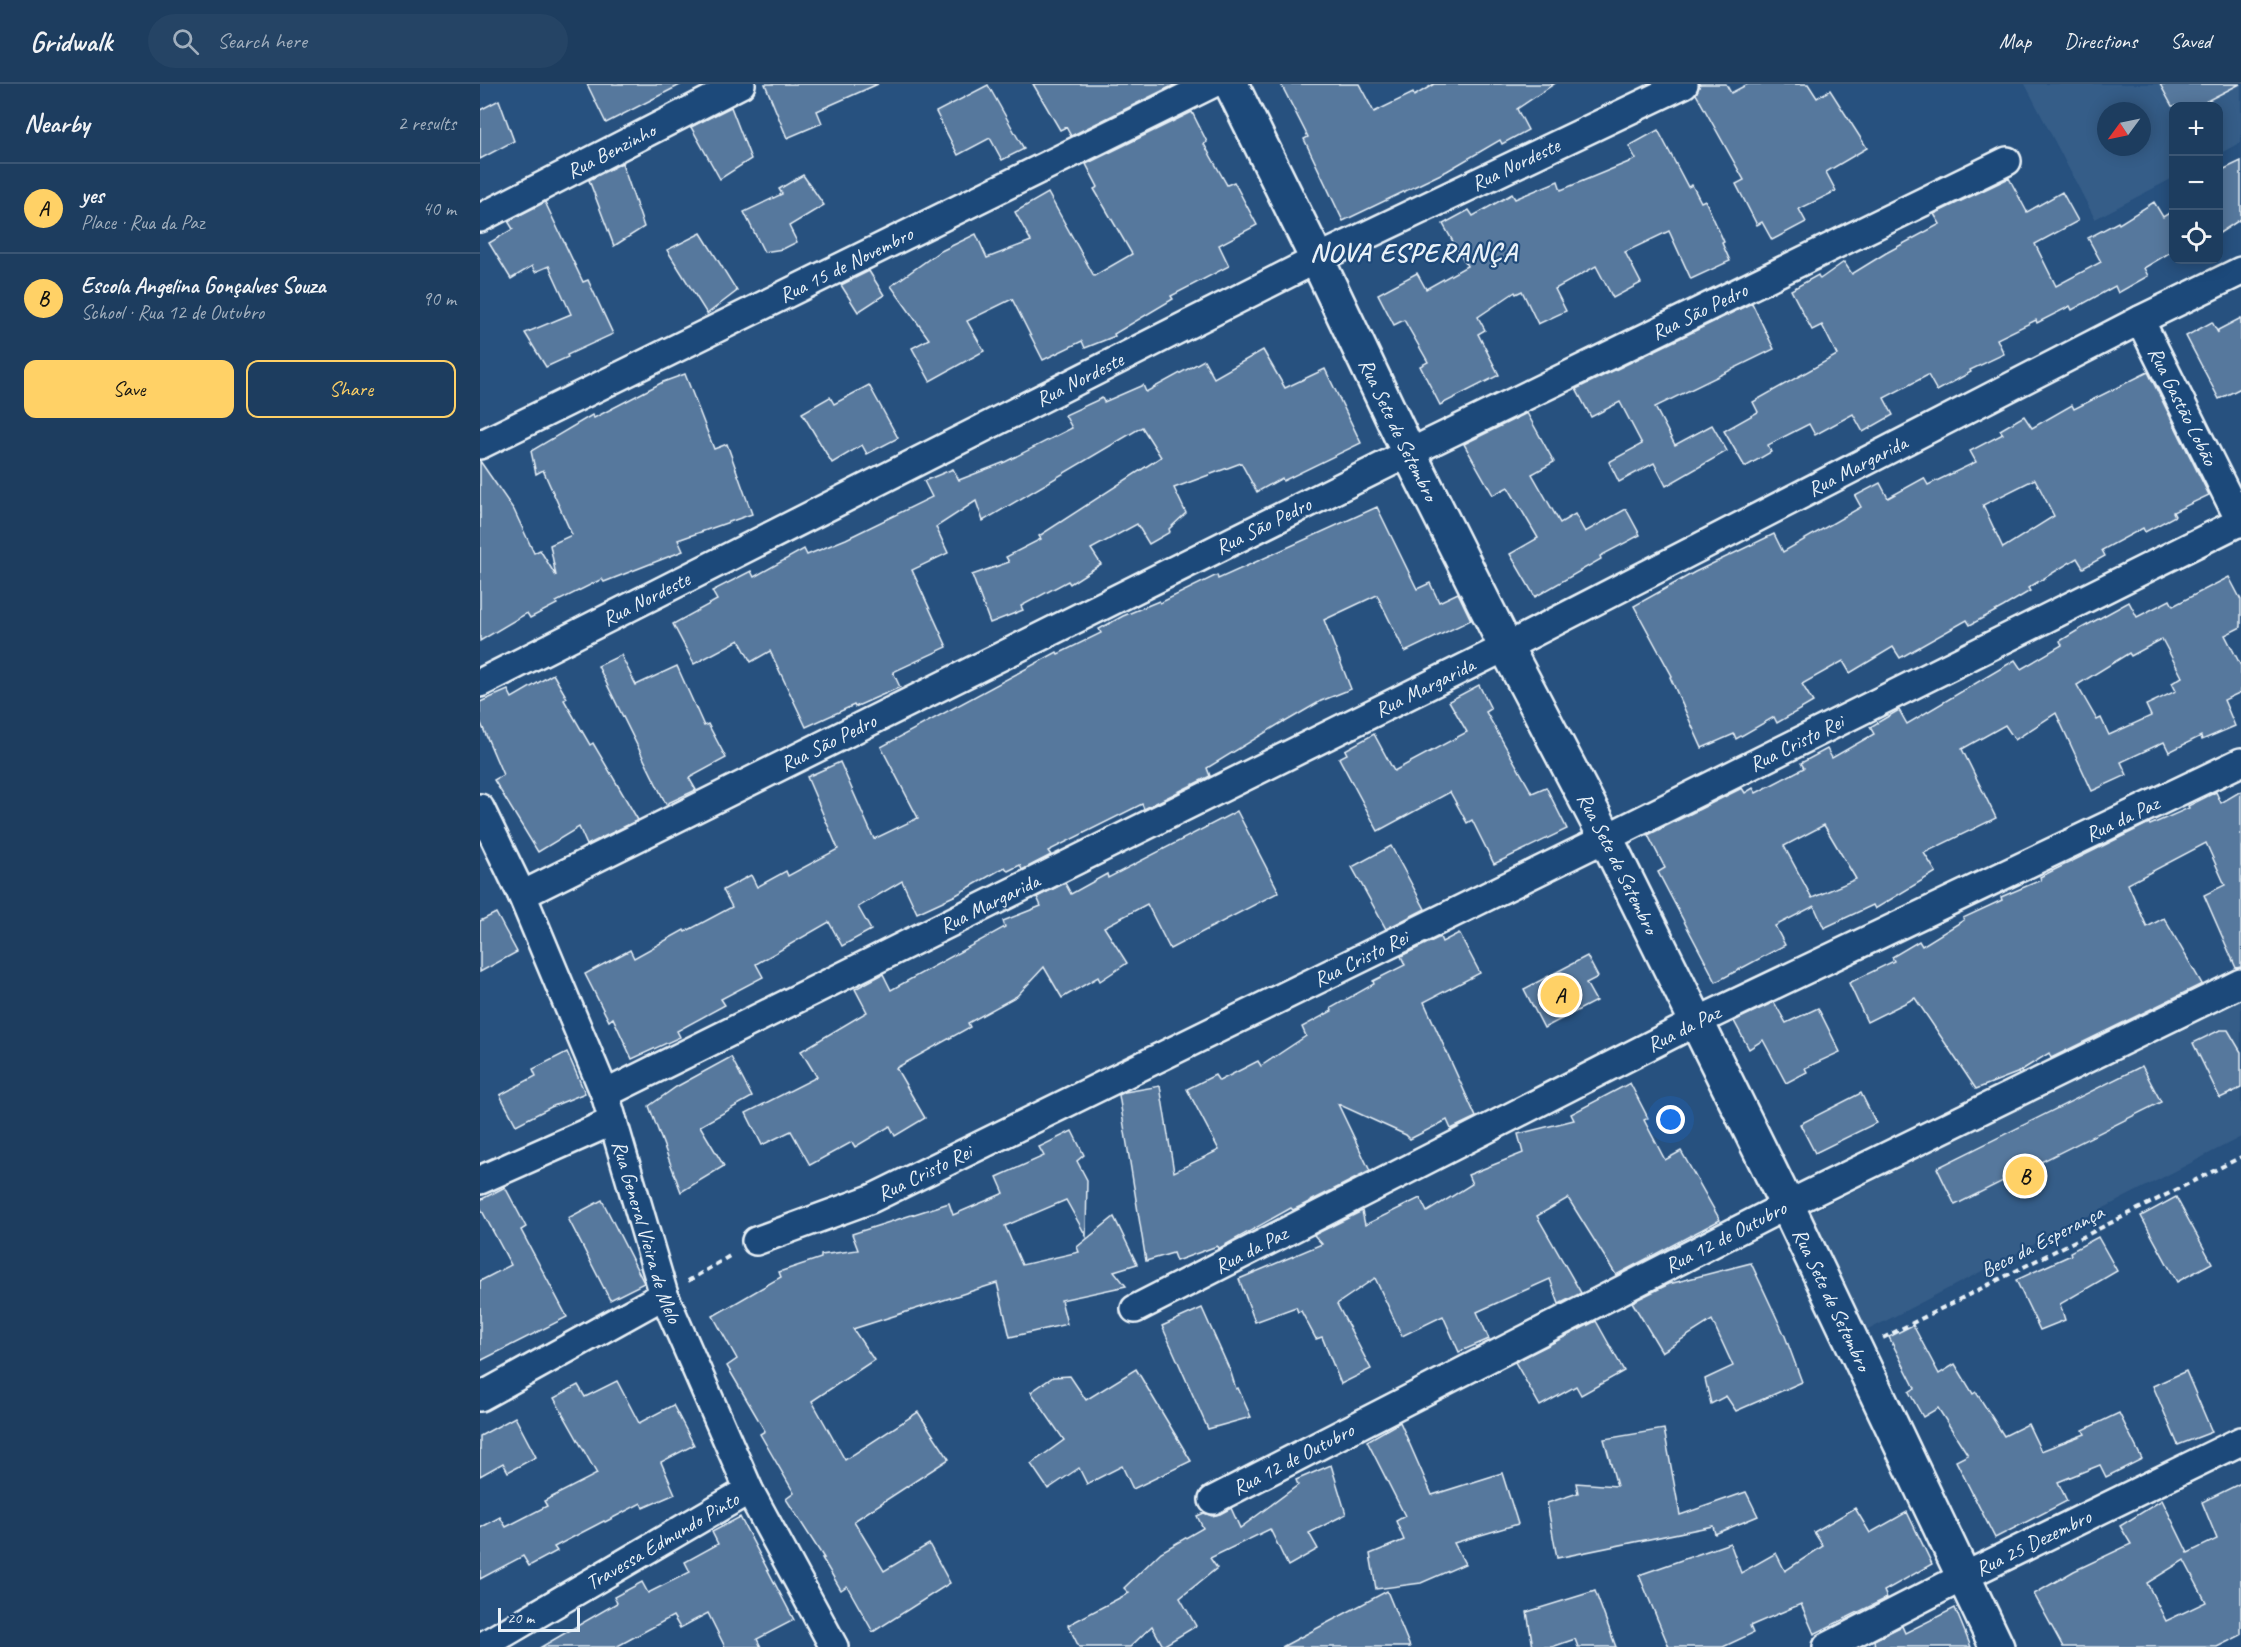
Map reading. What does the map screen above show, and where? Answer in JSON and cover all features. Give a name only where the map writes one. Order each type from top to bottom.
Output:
[{"type":"street","name":"Rua Benzinho","points":[[480,218],[741,84]]},
{"type":"street","name":"Rua 15 de Novembro","points":[[480,445],[1212,84]]},
{"type":"street","name":"Rua Sete de Setembro","points":[[1231,84],[1317,259],[1408,453],[1606,838],[1787,1205],[1997,1647]]},
{"type":"street","name":"Rua Nordeste","points":[[480,683],[1317,259],[1684,84]]},
{"type":"street","name":"Rua São Pedro","points":[[522,895],[1408,453],[2007,161]]},
{"type":"street","name":"Rua Margarida","points":[[604,1094],[1506,647],[2140,320],[2241,271]]},
{"type":"street","name":"Rua Gastão Lobão","points":[[2140,320],[2241,522]]},
{"type":"street","name":"Rua Cristo Rei","points":[[756,1241],[871,1199],[1606,838],[2241,522]]},
{"type":"street","name":"Rua da Paz","points":[[1135,1309],[1696,1023],[2241,762]]},
{"type":"street","name":"Rua General Vieira de Melo","points":[[480,808],[522,895],[604,1094],[664,1295],[749,1490],[834,1647]]},
{"type":"street","name":"Rua 12 de Outubro","points":[[1213,1500],[1787,1205],[2241,983]]},
{"type":"street","points":[[480,1180],[613,1121]]},
{"type":"street","points":[[480,1398],[664,1295]]},
{"type":"street","name":"Rua 25 Dezembro","points":[[1827,1647],[1963,1577],[2241,1441]]},
{"type":"street","name":"Travessa Edmundo Pinto","points":[[481,1647],[749,1490]]},
{"type":"path","name":"Beco da Esperança","points":[[1857,1351],[2241,1157]]},
{"type":"path","points":[[664,1295],[756,1241]]},
{"type":"shaded area","points":[[2025,84],[2241,84],[2241,142],[2223,152],[2223,102],[2169,102],[2169,180],[2095,219]]},
{"type":"shaded area","points":[[2241,997],[2241,1137],[1868,1330],[1806,1215]]},
{"type":"building","points":[[587,84],[682,84],[606,123]]},
{"type":"building","points":[[765,84],[878,84],[817,111],[822,123],[787,138]]},
{"type":"building","points":[[1033,84],[1176,84],[1071,136],[1066,127],[1060,130]]},
{"type":"building","points":[[1281,84],[1359,84],[1374,112],[1413,93],[1414,96],[1434,84],[1554,84],[1517,109],[1528,130],[1502,144],[1500,140],[1447,171],[1343,221],[1304,139],[1308,137]]},
{"type":"building","points":[[1700,84],[1726,84],[1731,93],[1748,84],[1808,84],[1817,98],[1830,90],[1867,148],[1826,172],[1836,191],[1799,209],[1806,222],[1772,240],[1762,222],[1757,225],[1736,184],[1744,180],[1696,94]]},
{"type":"building","points":[[2160,84],[2240,84],[2205,102],[2170,102]]},
{"type":"building","points":[[988,85],[1024,149],[1002,160],[990,138],[958,155],[936,112]]},
{"type":"building","points":[[499,100],[514,141],[480,159],[480,110]]},
{"type":"building","points":[[731,107],[751,159],[720,179],[691,127]]},
{"type":"building","points":[[1192,112],[1207,142],[1204,144],[1227,185],[1234,182],[1257,225],[1219,245],[1229,266],[1171,296],[1173,299],[1114,334],[1115,336],[1085,348],[1082,341],[1043,360],[1012,299],[967,321],[984,351],[930,381],[912,348],[929,339],[891,286],[939,252],[976,234],[987,258],[1031,241],[1015,212],[1048,193],[1094,276],[1132,254],[1094,189],[1098,187],[1086,164]]},
{"type":"building","points":[[1658,130],[1688,187],[1692,185],[1701,202],[1705,200],[1730,261],[1691,279],[1669,231],[1625,252],[1641,283],[1613,298],[1596,266],[1555,289],[1566,311],[1538,324],[1522,291],[1516,294],[1515,292],[1478,317],[1485,330],[1478,334],[1499,375],[1440,405],[1420,366],[1428,362],[1404,320],[1394,325],[1378,294],[1417,273],[1426,289],[1467,266],[1443,224],[1469,210],[1473,216],[1512,194],[1515,199],[1558,181],[1561,190],[1636,159],[1629,146]]},
{"type":"building","points":[[2241,161],[2241,219],[2223,231],[2223,210],[2223,170]]},
{"type":"building","points":[[622,163],[644,227],[614,246],[589,180]]},
{"type":"building","points":[[803,175],[824,205],[789,226],[797,242],[783,249],[764,252],[744,212],[782,194],[779,189]]},
{"type":"building","points":[[2009,178],[2027,212],[2062,192],[2078,221],[2035,244],[2056,286],[2101,262],[2088,238],[2118,222],[2119,224],[2154,202],[2163,217],[2169,213],[2169,253],[2144,268],[2148,276],[2118,293],[2115,286],[2072,310],[2070,306],[2037,323],[2036,320],[1997,339],[2004,354],[1970,370],[1971,372],[1937,391],[1928,375],[1884,398],[1893,415],[1863,432],[1853,414],[1815,435],[1809,424],[1768,445],[1771,452],[1745,467],[1724,431],[1758,412],[1753,402],[1837,355],[1822,325],[1812,330],[1791,290],[1818,275],[1820,279],[1844,262],[1852,274],[1940,224],[1934,214]]},
{"type":"building","points":[[545,202],[583,282],[588,280],[613,334],[546,367],[525,333],[571,314],[549,266],[535,272],[532,266],[511,279],[489,243],[513,229],[508,221]]},
{"type":"building","points":[[701,233],[737,291],[707,314],[667,250]]},
{"type":"building","points":[[869,271],[884,295],[858,312],[841,285]]},
{"type":"building","points":[[1752,303],[1774,349],[1655,407],[1675,445],[1712,425],[1727,451],[1666,486],[1654,463],[1619,482],[1609,462],[1642,444],[1620,402],[1591,417],[1576,389]]},
{"type":"building","points":[[2241,318],[2241,388],[2219,399],[2186,336],[2212,322],[2218,333],[2218,330]]},
{"type":"building","points":[[1263,350],[1285,388],[1325,369],[1361,443],[1283,481],[1282,478],[1257,492],[1241,463],[1174,488],[1186,513],[1169,529],[1170,532],[1149,544],[1137,524],[1091,549],[1101,564],[1070,584],[1068,581],[1021,606],[1023,610],[990,623],[972,575],[1009,562],[1006,557],[1041,539],[1039,536],[1161,457],[1142,427],[983,521],[976,501],[936,527],[948,553],[912,570],[947,647],[893,672],[900,687],[806,727],[770,651],[751,662],[739,640],[694,664],[673,624],[717,600],[712,591],[751,571],[754,577],[804,549],[807,555],[846,539],[932,497],[924,481],[953,469],[959,480],[1005,462],[1072,428],[1065,415],[1102,398],[1104,402],[1143,385],[1146,392],[1204,360],[1214,378]]},
{"type":"building","points":[[2148,372],[2209,495],[2173,512],[2175,516],[2145,532],[2143,528],[2102,550],[2105,556],[2083,568],[2077,558],[2028,588],[2030,591],[2003,607],[1970,625],[1967,620],[1900,658],[1893,647],[1850,673],[1843,661],[1802,684],[1813,702],[1777,723],[1774,717],[1736,739],[1734,734],[1702,748],[1670,677],[1672,676],[1634,606],[1695,572],[1774,534],[1783,552],[1861,507],[1855,496],[1880,483],[1888,498],[1924,478],[1928,485],[1976,462],[1970,451],[2003,434],[2000,430],[2024,416],[2032,428],[2072,405],[2074,409]],"holes":[[[2035,479],[2054,516],[2003,548],[1983,505]]]},
{"type":"building","points":[[685,374],[714,449],[727,444],[752,514],[678,540],[683,551],[604,582],[602,579],[530,618],[527,613],[480,641],[480,461],[514,510],[534,553],[540,550],[556,576],[550,545],[572,535],[543,470],[536,474],[531,451],[592,415],[594,418],[663,382]]},
{"type":"building","points":[[869,385],[898,438],[867,454],[862,445],[832,463],[802,413],[830,397],[834,404]]},
{"type":"building","points":[[1527,413],[1554,462],[1532,474],[1560,523],[1575,514],[1585,532],[1626,509],[1640,535],[1600,556],[1601,559],[1535,597],[1510,554],[1538,538],[1508,487],[1493,495],[1464,444]]},
{"type":"building","points":[[1377,507],[1417,589],[1430,583],[1439,602],[1458,593],[1471,620],[1405,652],[1377,595],[1324,620],[1351,689],[1321,701],[1284,721],[1207,768],[1210,776],[1144,809],[1142,804],[1048,851],[1051,855],[1022,870],[1020,865],[1008,871],[1005,867],[956,895],[917,913],[902,881],[858,907],[871,930],[842,946],[829,922],[756,964],[763,977],[721,999],[725,1005],[677,1031],[680,1037],[632,1059],[613,1018],[609,1021],[585,974],[630,950],[634,958],[732,907],[723,890],[751,875],[757,887],[786,871],[788,876],[838,849],[807,777],[840,762],[874,839],[918,818],[881,747],[1057,652],[1058,654],[1101,633],[1099,629],[1123,616],[1159,601],[1160,603],[1217,575],[1218,579]]},
{"type":"building","points":[[2229,577],[2241,600],[2241,627],[2225,635],[2241,666],[2241,692],[2224,700],[2235,726],[2202,740],[2201,736],[2169,752],[2164,742],[2121,762],[2127,775],[2092,791],[2056,713],[2015,740],[2005,725],[1962,749],[1996,818],[1924,853],[1936,872],[1875,909],[1873,905],[1824,928],[1814,906],[1775,926],[1785,945],[1716,982],[1658,872],[1665,868],[1648,835],[1742,788],[1745,793],[1753,788],[1756,793],[1804,768],[1801,763],[1827,749],[1832,758],[1874,734],[1870,727],[1899,710],[1907,724],[2015,660],[2021,669],[2062,645],[2060,641],[2129,602],[2137,617],[2170,600],[2173,606]],"holes":[[[2162,639],[2182,677],[2172,683],[2176,691],[2146,705],[2151,716],[2109,735],[2101,718],[2097,720],[2077,685],[2129,653],[2131,656]],[[1824,825],[1856,879],[1812,898],[1784,846]]]},
{"type":"building","points":[[621,655],[636,685],[677,666],[704,726],[708,724],[726,758],[689,778],[696,790],[666,804],[598,666]]},
{"type":"building","points":[[553,674],[567,698],[564,700],[590,745],[593,743],[638,820],[587,845],[579,827],[538,852],[494,780],[503,775],[480,721],[480,702],[508,690],[512,698]]},
{"type":"building","points":[[1479,685],[1491,709],[1486,712],[1532,793],[1546,787],[1567,829],[1494,864],[1472,820],[1467,823],[1450,792],[1378,831],[1339,758],[1347,754],[1345,750],[1374,734],[1394,771],[1467,732],[1449,701]]},
{"type":"building","points":[[2241,791],[2241,967],[2236,968],[2204,895],[2225,885],[2206,843],[2128,884],[2147,927],[2164,918],[2202,984],[2051,1058],[2049,1053],[2017,1073],[1976,1089],[1915,998],[1867,1022],[1849,983],[1894,961],[1892,957],[1919,941],[1922,946],[1964,920],[1963,918],[2002,900],[2001,897],[2041,880],[2040,877],[2149,823],[2150,825],[2189,808],[2188,806],[2216,792],[2221,803]]},
{"type":"building","points":[[1237,811],[1279,892],[1170,949],[1147,904],[1104,927],[1127,963],[1100,981],[1098,977],[1062,998],[1044,967],[1017,996],[968,1023],[970,1027],[896,1068],[925,1118],[895,1136],[890,1126],[855,1147],[852,1142],[810,1165],[791,1131],[762,1145],[746,1113],[817,1077],[801,1051],[867,1012],[855,989],[883,974],[891,990],[1005,927],[1003,921],[1041,906],[1037,897],[1065,883],[1071,894],[1107,874],[1108,878]]},
{"type":"building","points":[[1391,846],[1425,909],[1386,929],[1352,867]]},
{"type":"building","points":[[496,913],[517,952],[480,972],[480,921]]},
{"type":"building","points":[[1459,933],[1480,973],[1424,1002],[1476,1117],[1451,1129],[1447,1120],[1410,1139],[1406,1135],[1338,1104],[1370,1171],[1293,1210],[1291,1208],[1218,1249],[1217,1246],[1176,1261],[1173,1253],[1146,1261],[1119,1095],[1160,1086],[1174,1172],[1219,1150],[1187,1089],[1215,1075],[1219,1081],[1258,1061],[1261,1066],[1306,1036],[1302,1027],[1374,984],[1373,981],[1405,965],[1401,956],[1440,937],[1442,942]]},
{"type":"building","points":[[1587,956],[1598,977],[1586,983],[1596,1001],[1544,1028],[1524,989]]},
{"type":"building","points":[[1774,1002],[1786,1023],[1818,1008],[1840,1052],[1805,1068],[1807,1072],[1786,1083],[1763,1040],[1749,1049],[1734,1021]]},
{"type":"building","points":[[2220,1030],[2228,1030],[2241,1052],[2241,1088],[2220,1098],[2193,1043]]},
{"type":"building","points":[[567,1052],[585,1093],[516,1125],[500,1095],[536,1076],[533,1069]]},
{"type":"building","points":[[731,1057],[752,1097],[700,1126],[724,1166],[681,1192],[649,1106],[676,1087]]},
{"type":"building","points":[[2142,1066],[2161,1102],[1955,1205],[1937,1168]]},
{"type":"building","points":[[1630,1083],[1648,1118],[1644,1120],[1665,1160],[1681,1151],[1720,1220],[1616,1275],[1568,1198],[1537,1216],[1581,1293],[1559,1304],[1550,1279],[1477,1312],[1489,1339],[1459,1352],[1443,1316],[1402,1336],[1375,1278],[1337,1304],[1371,1369],[1341,1384],[1322,1337],[1316,1339],[1301,1311],[1298,1312],[1296,1307],[1255,1322],[1239,1279],[1322,1244],[1314,1235],[1362,1211],[1365,1225],[1420,1198],[1427,1212],[1472,1184],[1468,1175],[1523,1153],[1518,1134],[1574,1120],[1571,1114]]},
{"type":"building","points":[[1861,1093],[1876,1123],[1815,1153],[1800,1124]]},
{"type":"building","points":[[1072,1131],[1084,1155],[1077,1161],[1087,1180],[1086,1236],[1066,1200],[1005,1226],[1022,1265],[1079,1252],[1077,1247],[1114,1217],[1137,1264],[1114,1271],[1126,1286],[1061,1300],[1067,1324],[1010,1337],[997,1283],[853,1329],[874,1360],[812,1401],[845,1460],[918,1412],[949,1459],[854,1521],[884,1571],[929,1544],[950,1583],[873,1632],[847,1586],[841,1590],[822,1558],[824,1558],[786,1499],[794,1493],[760,1434],[765,1431],[727,1366],[737,1359],[713,1316],[781,1277],[779,1272],[821,1258],[821,1255],[858,1250],[852,1234],[949,1203],[953,1215],[1004,1193],[997,1177],[1044,1156],[1039,1147]]},
{"type":"building","points":[[505,1187],[526,1227],[521,1230],[567,1317],[480,1361],[480,1281],[511,1265],[480,1207],[480,1200]]},
{"type":"building","points":[[2176,1197],[2212,1263],[2177,1282],[2141,1216]]},
{"type":"building","points":[[602,1200],[644,1283],[610,1300],[568,1218]]},
{"type":"building","points":[[2098,1237],[2117,1271],[2060,1304],[2065,1320],[2040,1330],[2016,1280],[2071,1255],[2070,1252]]},
{"type":"building","points":[[1751,1263],[1785,1336],[1802,1382],[1736,1411],[1726,1396],[1711,1404],[1705,1379],[1733,1366],[1712,1320],[1662,1352],[1632,1302],[1669,1284]]},
{"type":"building","points":[[1202,1308],[1236,1389],[1238,1388],[1251,1417],[1208,1429],[1162,1326]]},
{"type":"building","points":[[1596,1321],[1624,1371],[1581,1395],[1576,1386],[1540,1406],[1515,1362]]},
{"type":"building","points":[[1913,1325],[1939,1374],[1955,1364],[1973,1394],[1976,1392],[2004,1436],[2028,1424],[2041,1451],[2085,1434],[2083,1430],[2119,1413],[2142,1459],[2106,1477],[2100,1465],[2058,1482],[2067,1501],[1995,1538],[1956,1461],[1968,1455],[1938,1408],[1923,1417],[1909,1392],[1915,1388],[1889,1337]]},
{"type":"building","points":[[1136,1369],[1191,1461],[1133,1489],[1122,1466],[1087,1484],[1079,1468],[1048,1489],[1031,1464],[1064,1440],[1031,1392],[1053,1377],[1070,1376],[1086,1400]]},
{"type":"building","points":[[2186,1371],[2212,1432],[2178,1445],[2153,1386]]},
{"type":"building","points":[[617,1381],[639,1423],[673,1405],[694,1445],[661,1462],[675,1494],[643,1508],[641,1503],[604,1521],[554,1547],[557,1551],[529,1566],[523,1556],[480,1579],[480,1528],[500,1517],[506,1527],[547,1506],[544,1501],[597,1474],[554,1398],[578,1385],[585,1397]]},
{"type":"building","points":[[515,1417],[536,1457],[508,1472],[503,1463],[480,1476],[480,1436]]},
{"type":"building","points":[[1400,1422],[1432,1495],[1502,1473],[1518,1524],[1454,1543],[1465,1564],[1421,1583],[1376,1589],[1370,1554],[1404,1540],[1396,1521],[1405,1516],[1367,1441]]},
{"type":"building","points":[[1664,1429],[1680,1515],[1746,1492],[1758,1516],[1715,1534],[1713,1526],[1557,1558],[1547,1503],[1578,1493],[1576,1483],[1617,1486],[1604,1439]]},
{"type":"building","points":[[1331,1465],[1346,1514],[1309,1533],[1318,1549],[1288,1566],[1270,1529],[1210,1558],[1217,1568],[1180,1598],[1196,1626],[1163,1646],[1152,1626],[1130,1647],[1079,1647],[1068,1625],[1129,1593],[1124,1588],[1161,1552],[1203,1528],[1197,1516],[1204,1513],[1212,1516],[1231,1508],[1240,1528],[1298,1485],[1296,1480]]},
{"type":"building","points":[[2241,1483],[2241,1635],[2217,1647],[2063,1647],[2034,1594],[2074,1571],[2131,1544],[2120,1526],[2162,1500],[2188,1553],[2217,1539],[2202,1502]],"holes":[[[2184,1560],[2206,1602],[2166,1621],[2147,1583]]]},
{"type":"building","points":[[1855,1508],[1870,1533],[1907,1512],[1932,1564],[1884,1591],[1887,1598],[1814,1634],[1801,1604],[1750,1626],[1753,1633],[1723,1647],[1669,1647],[1639,1575],[1730,1543],[1741,1573],[1776,1553],[1785,1571],[1823,1546],[1814,1532]]},
{"type":"building","points":[[740,1517],[794,1620],[757,1639],[761,1647],[725,1647],[708,1613],[680,1628],[673,1616],[616,1647],[541,1647],[617,1603],[614,1597],[642,1582],[648,1593],[690,1572],[685,1562],[718,1544],[712,1532]]},
{"type":"building","points":[[1387,1591],[1410,1647],[1282,1647]]},
{"type":"building","points":[[1595,1591],[1616,1647],[1578,1647],[1575,1639],[1552,1647],[1533,1647],[1527,1612]]},
{"type":"building","points":[[1955,1608],[1971,1647],[1875,1647],[1874,1640],[1902,1626],[1905,1633]]},
{"type":"place","name":"yes","points":[[1560,995]]},
{"type":"place","name":"Escola Angelina Gonçalves Souza","points":[[2025,1176]]},
{"type":"district","name":"NOVA ESPERANÇA","points":[[1414,252]]}]
